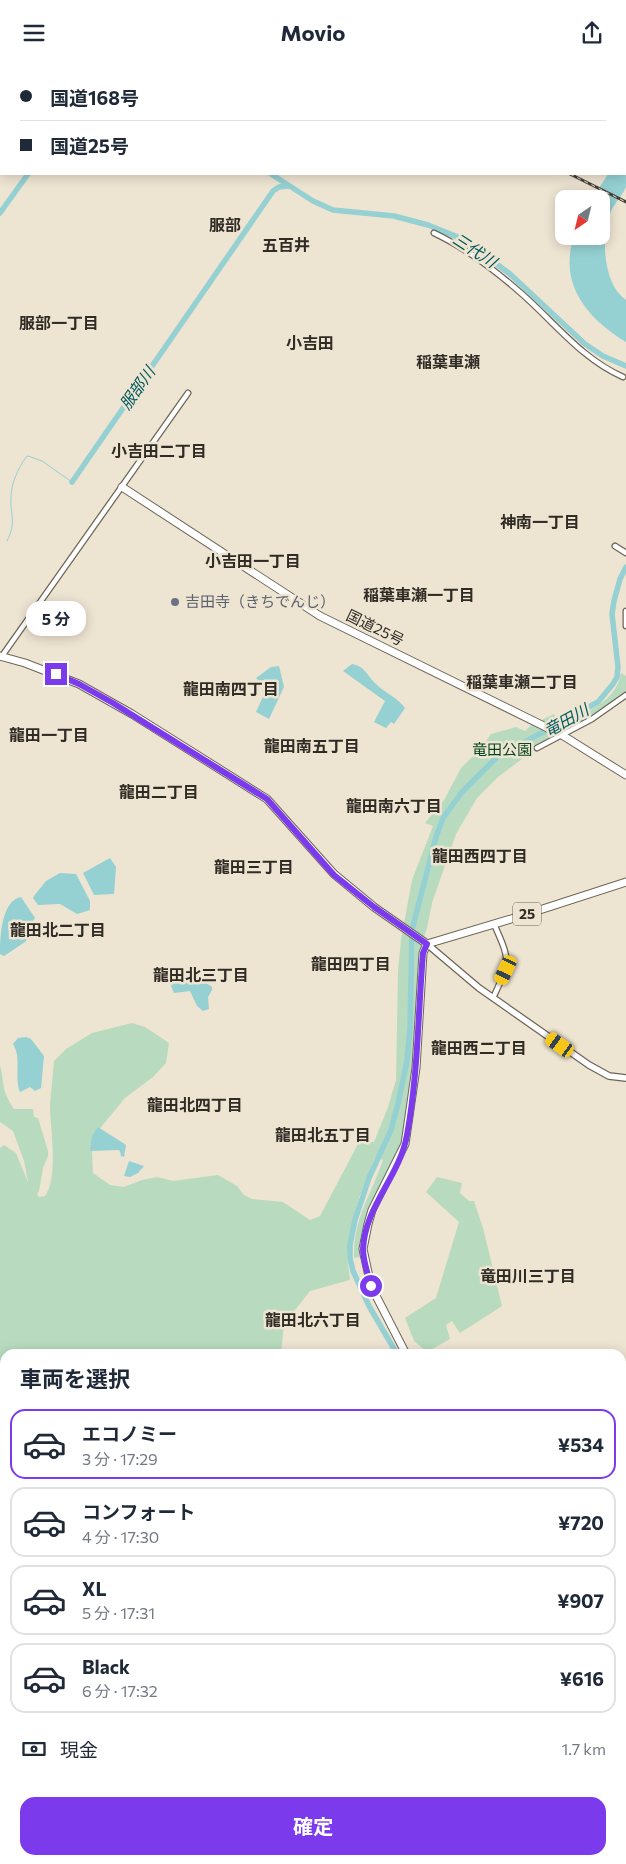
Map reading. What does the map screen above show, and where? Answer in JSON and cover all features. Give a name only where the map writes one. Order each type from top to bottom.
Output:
[{"type":"highway","name":"国道25号","points":[[122,487],[315,613],[560,734],[626,775]]},
{"type":"highway","points":[[1,656],[25,663],[79,684],[267,799],[334,875],[427,944],[423,953],[416,1068],[406,1144],[372,1211],[363,1249],[371,1286],[403,1349]]},
{"type":"highway","name":"25","points":[[427,944],[626,882]]},
{"type":"main road","points":[[427,944],[493,998],[599,1072],[609,1076],[626,1078]]},
{"type":"street","points":[[434,233],[452,242],[484,263],[522,294],[575,346],[614,373],[623,377]]},
{"type":"street","points":[[1,656],[188,393]]},
{"type":"street","points":[[615,546],[626,553]]},
{"type":"street","points":[[626,611],[626,626]]},
{"type":"street","points":[[538,748],[560,734],[592,719],[626,695]]},
{"type":"street","points":[[493,998],[506,970],[507,963],[506,951],[494,924]]},
{"type":"green space","name":"竜田公園","points":[[621,673],[626,676],[626,691],[623,696],[593,716],[542,744],[498,777],[477,798],[456,834],[432,903],[421,948],[414,1061],[405,1137],[374,1203],[362,1257],[354,1258],[356,1231],[383,1160],[375,1157],[359,1198],[347,1255],[350,1280],[310,1291],[284,1324],[282,1349],[0,1349],[0,1148],[4,1145],[16,1153],[28,1182],[24,1161],[13,1131],[0,1122],[0,1066],[4,1089],[10,1102],[14,1109],[33,1109],[34,1117],[38,1118],[48,1151],[37,1194],[39,1197],[45,1196],[52,1177],[53,1151],[50,1104],[54,1061],[66,1049],[92,1033],[132,1023],[145,1027],[169,1043],[166,1063],[153,1077],[125,1098],[97,1132],[92,1152],[93,1173],[110,1185],[124,1187],[157,1177],[173,1181],[218,1175],[237,1186],[244,1195],[252,1199],[283,1202],[310,1220],[320,1216],[359,1142],[374,1142],[396,1080],[398,971],[401,940],[412,880],[433,826],[425,823],[444,800],[461,768],[482,747],[491,734],[516,727],[525,731],[531,725],[554,714],[560,724],[598,706],[613,692]]},
{"type":"green space","points":[[437,1177],[462,1183],[460,1193],[469,1201],[474,1201],[483,1228],[502,1306],[460,1333],[452,1321],[446,1325],[450,1339],[432,1349],[423,1349],[414,1341],[405,1318],[436,1298],[459,1222],[426,1192]]},
{"type":"water","points":[[607,175],[626,175],[626,187],[610,214],[610,190],[598,190]]},
{"type":"water","points":[[572,245],[605,245],[608,272],[618,293],[626,300],[626,342],[612,333],[588,311],[579,298],[573,284],[570,269]]},
{"type":"water","points":[[352,664],[363,669],[376,684],[405,708],[394,724],[391,722],[386,728],[374,722],[385,701],[343,671]]},
{"type":"water","points":[[279,666],[284,687],[269,719],[256,712],[267,688],[256,678],[271,667]]},
{"type":"water","points":[[110,858],[116,867],[114,894],[94,895],[83,873]]},
{"type":"water","points":[[60,873],[76,874],[90,901],[90,910],[77,914],[60,904],[38,905],[33,898],[34,896],[46,881]]},
{"type":"water","points":[[21,897],[35,918],[29,926],[33,932],[25,942],[4,956],[0,954],[3,921],[9,905]]},
{"type":"water","points":[[161,973],[181,978],[192,973],[212,987],[208,997],[209,1009],[203,1011],[197,1006],[190,991],[174,993],[171,986],[172,983],[162,976]]},
{"type":"water","points":[[26,1037],[31,1039],[44,1056],[41,1088],[35,1091],[30,1087],[20,1092],[18,1086],[18,1061],[13,1044],[18,1038]]},
{"type":"water","points":[[98,1127],[126,1145],[124,1157],[121,1156],[118,1150],[90,1151],[92,1136]]},
{"type":"water","points":[[129,1161],[144,1166],[138,1173],[130,1177],[124,1176]]},
{"type":"waterway","points":[[0,213],[27,175]]},
{"type":"waterway","name":"三代川","points":[[273,175],[313,201],[333,210],[394,216],[428,225],[463,239],[510,274],[585,344],[603,356],[626,366]]},
{"type":"waterway","name":"服部川","points":[[72,482],[273,191],[279,187],[289,186]]},
{"type":"waterway","name":"服部川","points":[[7,541],[12,529],[12,487],[26,457],[42,461],[72,482]]},
{"type":"waterway","name":"竜田川","points":[[394,1349],[369,1306],[353,1271],[350,1245],[355,1220],[369,1178],[391,1130],[398,1104],[407,1061],[410,1028],[412,930],[436,837],[443,818],[462,792],[497,757],[598,702],[613,684],[617,677],[618,667],[612,614],[620,579],[626,567]]},
{"type":"railway","points":[[572,175],[626,202]]},
{"type":"place","name":"吉田寺（きちでんじ）","points":[[175,602]]},
{"type":"district","name":"服部","points":[[225,225]]},
{"type":"district","name":"五百井","points":[[286,245]]},
{"type":"district","name":"服部一丁目","points":[[59,323]]},
{"type":"district","name":"小吉田","points":[[310,343]]},
{"type":"district","name":"稲葉車瀬","points":[[448,362]]},
{"type":"district","name":"小吉田二丁目","points":[[159,451]]},
{"type":"district","name":"神南一丁目","points":[[540,522]]},
{"type":"district","name":"小吉田一丁目","points":[[253,561]]},
{"type":"district","name":"稲葉車瀬一丁目","points":[[419,595]]},
{"type":"district","name":"稲葉車瀬二丁目","points":[[522,682]]},
{"type":"district","name":"龍田南四丁目","points":[[231,689]]},
{"type":"district","name":"龍田一丁目","points":[[49,735]]},
{"type":"district","name":"龍田南五丁目","points":[[312,746]]},
{"type":"district","name":"龍田二丁目","points":[[159,792]]},
{"type":"district","name":"龍田南六丁目","points":[[394,806]]},
{"type":"district","name":"龍田西四丁目","points":[[480,856]]},
{"type":"district","name":"龍田三丁目","points":[[254,867]]},
{"type":"district","name":"龍田北二丁目","points":[[58,930]]},
{"type":"district","name":"龍田四丁目","points":[[351,964]]},
{"type":"district","name":"龍田北三丁目","points":[[201,975]]},
{"type":"district","name":"龍田西二丁目","points":[[479,1048]]},
{"type":"district","name":"龍田北四丁目","points":[[195,1105]]},
{"type":"district","name":"龍田北五丁目","points":[[323,1135]]},
{"type":"district","name":"竜田川三丁目","points":[[528,1276]]},
{"type":"district","name":"龍田北六丁目","points":[[313,1320]]},
{"type":"route","points":[[56,674],[79,684],[113,703],[267,799],[334,875],[374,907],[427,944],[423,953],[416,1068],[406,1144],[372,1211],[363,1249],[371,1286]]}]
